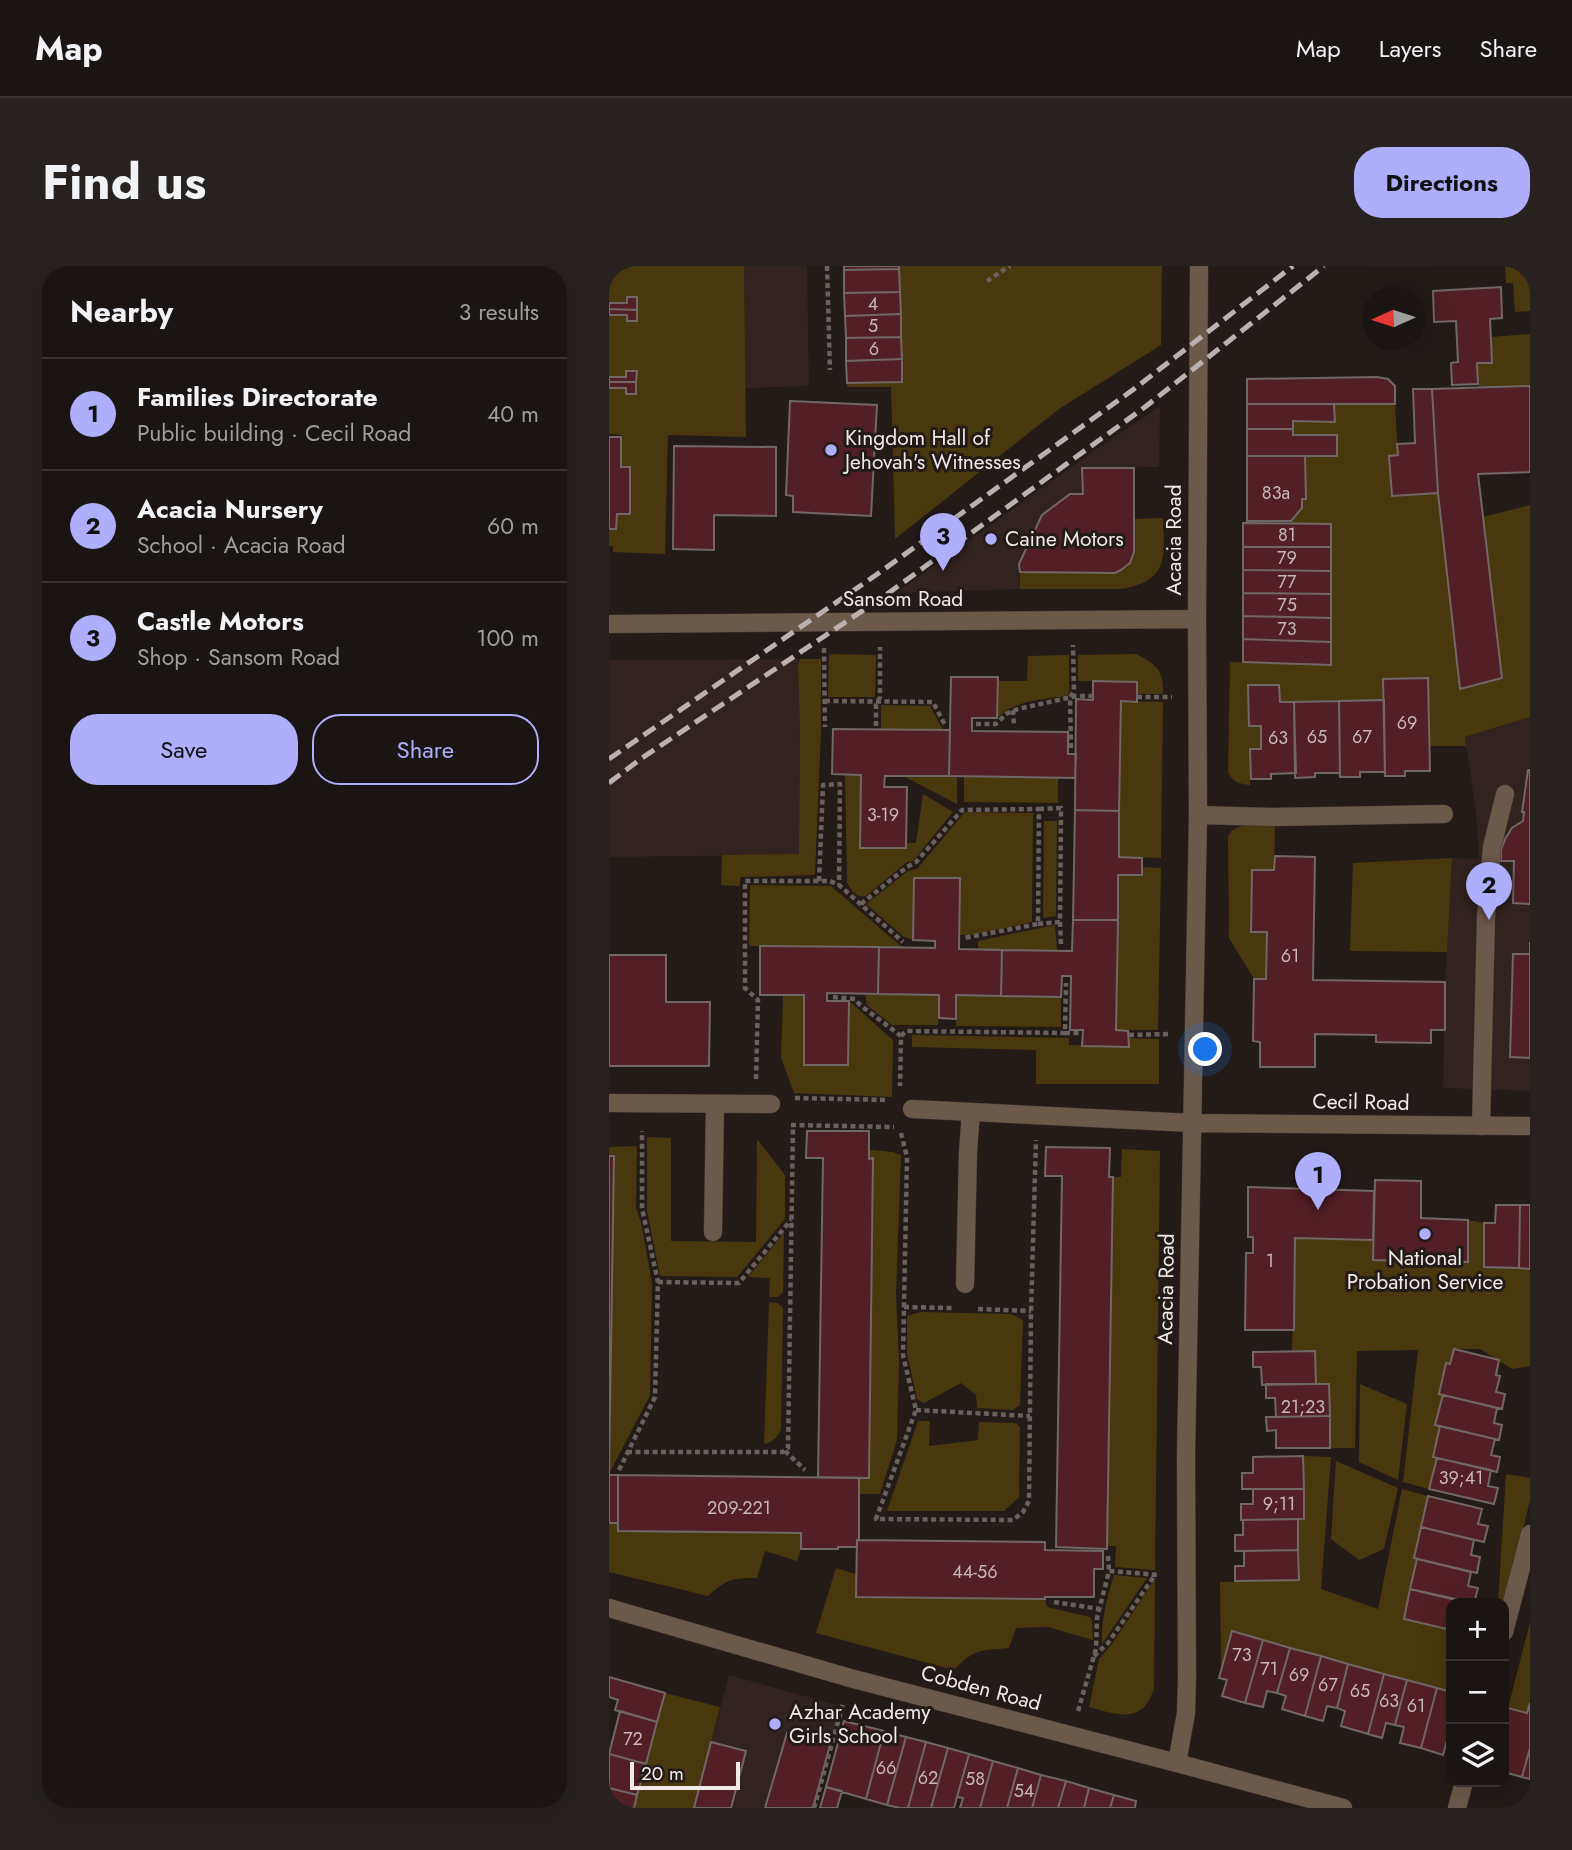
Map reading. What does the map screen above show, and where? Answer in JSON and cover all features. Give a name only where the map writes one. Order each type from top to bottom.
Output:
[{"type":"street","name":"Acacia Road","points":[[1177,1763],[1186,1713],[1188,1679],[1185,1456],[1198,815],[1199,266]]},
{"type":"street","name":"Sansom Road","points":[[609,624],[1197,619]]},
{"type":"street","points":[[1481,1126],[1486,917],[1492,847],[1505,794]]},
{"type":"street","points":[[1198,815],[1272,817],[1444,814]]},
{"type":"street","points":[[609,1103],[763,1105]]},
{"type":"street","points":[[713,1232],[715,1104]]},
{"type":"street","points":[[906,1105],[971,1112],[1192,1123]]},
{"type":"street","points":[[965,1284],[971,1112]]},
{"type":"street","name":"Cecil Road","points":[[1192,1123],[1530,1126]]},
{"type":"street","points":[[1509,1613],[1530,1534]]},
{"type":"street","name":"Cobden Road","points":[[609,1608],[850,1678],[1343,1808]]},
{"type":"street","points":[[1457,1808],[1463,1787]]},
{"type":"path","points":[[827,266],[830,370]]},
{"type":"path","points":[[987,281],[1010,266]]},
{"type":"path","points":[[1071,748],[1070,698],[1074,690],[1072,620]]},
{"type":"path","points":[[824,622],[825,727]]},
{"type":"path","points":[[876,726],[877,701],[880,697],[880,622]]},
{"type":"path","points":[[976,724],[996,724],[1013,710],[1076,696],[1093,696]]},
{"type":"path","points":[[825,701],[933,702],[945,725]]},
{"type":"path","points":[[1013,710],[1014,726]]},
{"type":"path","points":[[818,881],[823,785],[840,784],[839,884]]},
{"type":"path","points":[[861,904],[916,862],[963,810],[1061,808],[1061,945]]},
{"type":"path","points":[[1038,924],[1039,809]]},
{"type":"path","points":[[763,1105],[758,1000],[745,988],[745,881],[830,881],[839,884],[904,942]]},
{"type":"path","points":[[964,939],[1060,922]]},
{"type":"path","points":[[1065,1033],[1066,983]]},
{"type":"path","points":[[833,997],[855,999],[901,1036]]},
{"type":"path","points":[[900,1087],[901,1036],[906,1031],[1083,1033]]},
{"type":"path","points":[[1129,1035],[1194,1033]]},
{"type":"path","points":[[792,1098],[906,1105]]},
{"type":"path","points":[[619,1470],[655,1397],[658,1282],[642,1208],[642,1103]]},
{"type":"path","points":[[783,1126],[900,1127],[907,1157],[903,1355],[916,1410],[876,1519],[1013,1520],[1023,1512],[1029,1501],[1036,1115]]},
{"type":"path","points":[[627,1452],[783,1452],[788,1448],[793,1125]]},
{"type":"path","points":[[658,1282],[739,1283],[792,1220]]},
{"type":"path","points":[[916,1410],[1030,1416]]},
{"type":"path","points":[[785,1451],[806,1470]]},
{"type":"path","points":[[1071,1735],[1096,1649],[1097,1618],[1109,1571],[1108,1556]]},
{"type":"path","points":[[1094,1657],[1108,1643],[1158,1575],[1109,1571]]},
{"type":"path","points":[[1054,1602],[1100,1609]]},
{"type":"path","points":[[814,1808],[837,1726]]},
{"type":"shaded area","points":[[609,266],[744,266],[746,437],[668,435],[665,554],[613,552],[613,546],[609,546],[609,529],[616,529],[617,514],[630,514],[629,467],[621,467],[622,435],[609,434],[609,388],[626,388],[626,394],[636,394],[637,371],[626,371],[626,377],[609,377],[609,315],[627,315],[627,320],[637,321],[637,297],[627,303],[609,303]]},
{"type":"shaded area","points":[[744,266],[807,266],[809,386],[745,388]]},
{"type":"shaded area","points":[[899,266],[1162,266],[1161,345],[1059,409],[895,539],[891,387],[847,387],[847,383],[902,382]]},
{"type":"shaded area","points":[[1505,266],[1530,266],[1530,311],[1515,312],[1513,283],[1506,283]]},
{"type":"shaded area","points":[[1530,334],[1530,386],[1479,388],[1477,363],[1492,362],[1491,337]]},
{"type":"shaded area","points":[[1334,404],[1395,404],[1398,455],[1389,456],[1391,496],[1438,493],[1460,689],[1502,678],[1483,517],[1530,505],[1530,717],[1465,737],[1466,746],[1430,746],[1428,678],[1384,679],[1384,700],[1280,702],[1279,685],[1249,685],[1249,726],[1261,726],[1261,749],[1250,750],[1250,785],[1243,784],[1234,780],[1228,772],[1230,662],[1331,665],[1331,524],[1291,521],[1302,508],[1302,499],[1306,498],[1305,456],[1337,456],[1337,435],[1293,435],[1293,421],[1334,421]]},
{"type":"shaded area","points":[[1160,406],[1159,467],[1083,468],[1083,494],[1070,494],[1042,515],[1019,564],[1020,589],[896,593],[1081,460]]},
{"type":"shaded area","points":[[1163,518],[1163,556],[1155,574],[1147,581],[1120,589],[1020,589],[1020,572],[1115,573],[1123,569],[1132,557],[1133,519]]},
{"type":"shaded area","points":[[829,654],[876,655],[875,697],[828,697]]},
{"type":"shaded area","points":[[1136,654],[1149,661],[1160,673],[1163,694],[1137,694],[1137,682],[1078,681],[1078,655]]},
{"type":"shaded area","points":[[1069,655],[1069,694],[1020,704],[997,718],[997,681],[1027,681],[1028,656]]},
{"type":"shaded area","points":[[800,659],[799,855],[609,857],[609,660]]},
{"type":"shaded area","points":[[800,659],[821,659],[815,875],[741,877],[739,886],[721,885],[722,855],[799,854]]},
{"type":"shaded area","points":[[1121,701],[1163,702],[1161,858],[1119,857]]},
{"type":"shaded area","points":[[881,705],[930,706],[943,730],[881,729]]},
{"type":"shaded area","points":[[1530,717],[1530,1091],[1443,1088],[1445,982],[1452,858],[1479,859],[1476,812],[1465,737]]},
{"type":"shaded area","points":[[845,774],[861,775],[860,848],[905,848],[906,843],[916,843],[923,794],[953,812],[913,861],[907,862],[866,896],[856,895],[847,883]]},
{"type":"shaded area","points":[[903,776],[957,776],[957,804]]},
{"type":"shaded area","points":[[964,776],[1058,778],[1058,803],[964,802]]},
{"type":"shaded area","points":[[965,812],[1033,813],[1032,922],[971,935],[959,935],[960,879],[914,878],[913,940],[904,937],[866,904],[908,871],[917,869]]},
{"type":"shaded area","points":[[1044,821],[1057,821],[1056,916],[1043,918]]},
{"type":"shaded area","points":[[1242,826],[1275,826],[1274,870],[1252,932],[1267,932],[1266,979],[1254,979],[1229,938],[1228,837],[1232,830]]},
{"type":"shaded area","points":[[1452,858],[1447,952],[1350,951],[1353,863]]},
{"type":"shaded area","points":[[1142,867],[1161,868],[1158,1030],[1116,1030],[1118,875],[1141,875]]},
{"type":"shaded area","points":[[750,885],[831,886],[903,948],[749,946]]},
{"type":"shaded area","points":[[1055,925],[1057,950],[978,950],[978,941]]},
{"type":"shaded area","points":[[865,993],[939,995],[938,1025],[892,1025],[867,1005]]},
{"type":"shaded area","points":[[783,995],[804,995],[804,1065],[848,1065],[849,1001],[893,1040],[892,1097],[794,1093],[781,1058]]},
{"type":"shaded area","points":[[956,995],[1061,997],[1061,1027],[956,1026]]},
{"type":"shaded area","points":[[912,1035],[1069,1038],[1069,1045],[1129,1046],[1129,1038],[1159,1039],[1159,1084],[1036,1084],[1036,1050],[912,1047]]},
{"type":"shaded area","points":[[647,1137],[671,1138],[671,1241],[756,1242],[757,1139],[785,1175],[785,1219],[737,1277],[660,1276],[647,1211]]},
{"type":"shaded area","points":[[637,1146],[636,1208],[652,1283],[650,1395],[610,1472],[614,1156],[609,1156],[609,1147]]},
{"type":"shaded area","points":[[1122,1149],[1160,1151],[1155,1570],[1115,1567],[1116,1546],[1107,1546],[1113,1177],[1121,1177]]},
{"type":"shaded area","points":[[869,1150],[901,1155],[896,1294],[899,1361],[897,1440],[880,1494],[859,1494],[859,1478],[869,1478],[873,1159],[869,1159]]},
{"type":"shaded area","points":[[1468,1220],[1484,1223],[1484,1267],[1530,1269],[1530,1366],[1512,1369],[1480,1349],[1454,1349],[1450,1364],[1446,1363],[1439,1394],[1443,1395],[1435,1425],[1440,1426],[1437,1458],[1429,1489],[1403,1482],[1418,1350],[1357,1351],[1355,1448],[1330,1448],[1329,1384],[1316,1384],[1315,1351],[1292,1351],[1295,1238],[1373,1240],[1373,1260],[1468,1261]]},
{"type":"shaded area","points":[[784,1233],[783,1292],[778,1297],[769,1297],[770,1278],[748,1277]]},
{"type":"shaded area","points":[[769,1302],[777,1303],[783,1308],[781,1428],[775,1439],[764,1444]]},
{"type":"shaded area","points":[[920,1312],[1011,1314],[1023,1320],[1020,1405],[1013,1410],[977,1408],[976,1395],[961,1383],[924,1403],[917,1399],[907,1354],[907,1316]]},
{"type":"shaded area","points":[[1360,1384],[1407,1404],[1398,1480],[1359,1462]]},
{"type":"shaded area","points":[[918,1421],[930,1421],[929,1446],[978,1440],[979,1422],[1016,1423],[1020,1427],[1019,1497],[1004,1511],[887,1511]]},
{"type":"shaded area","points":[[1303,1456],[1331,1457],[1321,1589],[1378,1609],[1402,1489],[1428,1496],[1404,1618],[1446,1629],[1446,1691],[1232,1632],[1221,1670],[1220,1582],[1299,1580],[1298,1519],[1304,1519]]},
{"type":"shaded area","points":[[1336,1461],[1398,1488],[1384,1549],[1359,1560],[1331,1539]]},
{"type":"shaded area","points":[[1506,1474],[1530,1478],[1530,1500],[1506,1598],[1498,1598]]},
{"type":"shaded area","points":[[609,1523],[618,1523],[618,1531],[801,1533],[801,1549],[797,1561],[765,1551],[757,1578],[730,1581],[708,1596],[609,1572]]},
{"type":"shaded area","points":[[836,1568],[856,1574],[857,1597],[1045,1599],[1047,1607],[1090,1617],[1093,1640],[1048,1627],[1016,1628],[1009,1648],[973,1654],[954,1670],[816,1633]]},
{"type":"shaded area","points":[[1114,1575],[1147,1578],[1102,1644],[1104,1618]]},
{"type":"shaded area","points":[[1155,1579],[1154,1688],[1149,1700],[1143,1708],[1128,1714],[1109,1713],[1089,1707],[1099,1659]]},
{"type":"shaded area","points":[[1530,1622],[1530,1703],[1527,1713],[1509,1708]]},
{"type":"shaded area","name":"Azhar Academy Girls School","points":[[729,1675],[840,1706],[813,1808],[694,1808]]},
{"type":"shaded area","points":[[665,1693],[720,1707],[694,1808],[634,1808]]},
{"type":"building","points":[[844,266],[899,266],[899,269],[844,270]]},
{"type":"building","points":[[899,269],[900,292],[844,293],[844,270]]},
{"type":"building","points":[[1501,287],[1502,318],[1490,319],[1492,363],[1477,363],[1478,384],[1452,385],[1451,363],[1458,362],[1456,321],[1434,322],[1433,291]]},
{"type":"building","points":[[900,292],[901,314],[845,316],[844,293]]},
{"type":"building","points":[[627,297],[637,297],[637,310],[609,309],[609,303],[627,303]]},
{"type":"building","points":[[609,309],[637,310],[637,321],[627,321],[627,315],[609,315]]},
{"type":"building","points":[[901,314],[901,337],[846,338],[845,316]]},
{"type":"building","points":[[901,337],[902,359],[846,361],[846,338]]},
{"type":"building","points":[[902,359],[902,382],[847,383],[846,361]]},
{"type":"building","points":[[626,371],[637,371],[636,382],[609,382],[609,377],[626,377]]},
{"type":"building","points":[[1247,379],[1388,379],[1395,386],[1395,404],[1247,404]]},
{"type":"building","points":[[609,382],[636,382],[636,394],[626,394],[626,388],[609,388]]},
{"type":"building","points":[[1530,386],[1530,472],[1478,474],[1502,678],[1460,689],[1438,493],[1432,389]]},
{"type":"building","points":[[1413,389],[1432,389],[1438,493],[1392,496],[1389,456],[1398,455],[1397,444],[1415,443]]},
{"type":"building","name":"Kingdom Hall of Jehovah's Witnesses","points":[[790,401],[877,405],[871,516],[793,512],[793,496],[786,495]]},
{"type":"building","points":[[1247,404],[1334,404],[1335,422],[1293,421],[1293,429],[1247,429]]},
{"type":"building","points":[[1247,429],[1293,429],[1293,435],[1337,435],[1337,456],[1247,456]]},
{"type":"building","points":[[609,437],[621,437],[621,467],[630,467],[630,514],[617,514],[616,529],[609,529]]},
{"type":"building","points":[[674,446],[776,447],[776,516],[714,515],[714,550],[673,549]]},
{"type":"building","points":[[1247,456],[1305,456],[1306,499],[1302,499],[1302,508],[1291,521],[1247,521]]},
{"type":"building","points":[[1082,468],[1134,468],[1134,552],[1130,563],[1115,573],[1020,572],[1019,564],[1042,515],[1070,494],[1083,494]]},
{"type":"building","points":[[1243,523],[1331,524],[1331,547],[1243,547]]},
{"type":"building","points":[[1243,547],[1331,547],[1331,571],[1243,570]]},
{"type":"building","points":[[1243,570],[1331,571],[1331,594],[1243,593]]},
{"type":"building","points":[[1243,593],[1331,594],[1331,618],[1243,616]]},
{"type":"building","points":[[1243,616],[1331,618],[1331,642],[1243,639]]},
{"type":"building","points":[[1243,639],[1331,642],[1331,665],[1243,662]]},
{"type":"building","points":[[951,677],[998,677],[997,718],[972,718],[972,731],[1068,732],[1068,754],[1076,754],[1075,778],[949,776]]},
{"type":"building","points":[[1428,678],[1430,771],[1405,771],[1405,776],[1385,776],[1383,679]]},
{"type":"building","points":[[1093,681],[1137,682],[1137,702],[1121,701],[1119,811],[1075,810],[1076,699],[1093,700]]},
{"type":"building","points":[[1248,685],[1279,685],[1280,702],[1294,702],[1296,773],[1271,774],[1271,779],[1251,779],[1250,749],[1261,749],[1261,726],[1249,726]]},
{"type":"building","points":[[1384,700],[1385,772],[1360,772],[1360,777],[1340,777],[1339,701]]},
{"type":"building","points":[[1339,701],[1340,773],[1315,773],[1315,777],[1295,778],[1294,702]]},
{"type":"building","points":[[833,729],[950,730],[949,776],[885,776],[884,787],[907,787],[906,848],[860,848],[861,775],[832,774]]},
{"type":"building","points":[[1528,770],[1530,904],[1513,903],[1514,861],[1501,861],[1505,839],[1512,828],[1523,821]]},
{"type":"building","points":[[1075,810],[1119,811],[1119,857],[1142,858],[1142,875],[1118,875],[1118,920],[1073,920]]},
{"type":"building","points":[[1275,856],[1315,857],[1313,980],[1445,982],[1445,1030],[1431,1030],[1431,1043],[1376,1042],[1376,1035],[1315,1034],[1315,1067],[1260,1067],[1260,1042],[1253,1041],[1254,979],[1266,979],[1267,932],[1251,932],[1252,870],[1274,870]]},
{"type":"building","points":[[914,878],[960,878],[959,949],[1002,950],[1001,996],[956,995],[956,1019],[939,1018],[939,995],[878,994],[879,947],[935,948],[935,941],[913,940]]},
{"type":"building","points":[[1073,920],[1118,920],[1116,1030],[1128,1031],[1129,1047],[1082,1046],[1083,1030],[1070,1030],[1071,976],[1062,976],[1061,997],[1001,996],[1002,950],[1072,951]]},
{"type":"building","points":[[760,946],[879,947],[878,994],[827,993],[827,1001],[849,1001],[848,1065],[804,1065],[804,995],[760,995]]},
{"type":"building","points":[[1513,954],[1530,954],[1530,1058],[1510,1057]]},
{"type":"building","points":[[609,955],[666,955],[666,1002],[710,1002],[709,1066],[609,1066]]},
{"type":"building","points":[[807,1131],[869,1131],[869,1159],[873,1158],[869,1478],[818,1477],[823,1158],[806,1158]]},
{"type":"building","points":[[1046,1147],[1110,1148],[1109,1177],[1113,1177],[1107,1549],[1056,1547],[1062,1176],[1045,1176]]},
{"type":"building","points":[[609,1156],[614,1156],[609,1475]]},
{"type":"building","points":[[1375,1180],[1421,1181],[1421,1218],[1468,1220],[1468,1262],[1373,1260]]},
{"type":"building","points":[[1248,1187],[1374,1191],[1373,1240],[1295,1238],[1294,1330],[1245,1330],[1246,1253],[1253,1253],[1253,1237],[1248,1237]]},
{"type":"building","points":[[1496,1205],[1520,1205],[1519,1268],[1484,1267],[1484,1223],[1495,1223]]},
{"type":"building","points":[[1520,1205],[1530,1205],[1530,1269],[1519,1268]]},
{"type":"building","points":[[1454,1349],[1499,1360],[1496,1375],[1500,1376],[1496,1392],[1505,1394],[1502,1409],[1439,1394],[1446,1363],[1450,1364]]},
{"type":"building","points":[[1315,1351],[1316,1384],[1262,1385],[1261,1367],[1253,1367],[1253,1352]]},
{"type":"building","points":[[1266,1384],[1329,1384],[1330,1416],[1276,1417],[1275,1398],[1266,1398]]},
{"type":"building","points":[[1443,1395],[1497,1408],[1494,1423],[1502,1425],[1499,1440],[1435,1425]]},
{"type":"building","points":[[1330,1416],[1330,1448],[1276,1448],[1276,1430],[1267,1431],[1266,1417]]},
{"type":"building","points":[[1440,1426],[1495,1439],[1491,1455],[1500,1457],[1497,1472],[1433,1457]]},
{"type":"building","points":[[1303,1456],[1304,1489],[1242,1489],[1242,1473],[1253,1473],[1253,1457]]},
{"type":"building","points":[[1437,1458],[1491,1470],[1488,1486],[1498,1488],[1494,1504],[1429,1489]]},
{"type":"building","points":[[609,1475],[618,1475],[618,1523],[609,1523]]},
{"type":"building","points":[[618,1475],[859,1478],[859,1540],[857,1547],[801,1549],[801,1533],[618,1531]]},
{"type":"building","points":[[1253,1489],[1304,1489],[1304,1519],[1241,1520],[1241,1504],[1253,1504]]},
{"type":"building","points":[[1428,1496],[1482,1509],[1478,1524],[1488,1526],[1484,1542],[1421,1527]]},
{"type":"building","points":[[1298,1519],[1298,1550],[1235,1551],[1235,1535],[1243,1535],[1243,1520]]},
{"type":"building","points":[[1421,1527],[1474,1540],[1471,1555],[1480,1557],[1477,1573],[1414,1558]]},
{"type":"building","points":[[857,1540],[1045,1542],[1045,1550],[1103,1551],[1103,1569],[1094,1569],[1094,1597],[856,1597]]},
{"type":"building","points":[[1298,1550],[1299,1580],[1235,1581],[1235,1566],[1244,1566],[1244,1551]]},
{"type":"building","points":[[1417,1559],[1471,1572],[1468,1586],[1478,1588],[1475,1598],[1451,1598],[1410,1589]]},
{"type":"building","points":[[1410,1589],[1447,1598],[1446,1629],[1404,1619]]},
{"type":"building","points":[[1232,1631],[1263,1640],[1245,1703],[1222,1696],[1227,1680],[1219,1678]]},
{"type":"building","points":[[1263,1640],[1290,1648],[1277,1693],[1267,1691],[1263,1707],[1245,1703]]},
{"type":"building","points":[[1290,1648],[1321,1656],[1305,1716],[1282,1709],[1286,1696],[1277,1693]]},
{"type":"building","points":[[1321,1656],[1348,1664],[1337,1708],[1327,1706],[1323,1721],[1305,1716]]},
{"type":"building","points":[[1348,1664],[1384,1674],[1368,1734],[1341,1726],[1345,1711],[1337,1708]]},
{"type":"building","points":[[1384,1674],[1407,1680],[1395,1725],[1386,1723],[1382,1738],[1368,1734]]},
{"type":"building","points":[[609,1677],[665,1693],[657,1722],[615,1710],[618,1700],[609,1697]]},
{"type":"building","points":[[1407,1680],[1437,1688],[1421,1748],[1400,1743],[1404,1727],[1395,1725]]},
{"type":"building","points":[[1437,1688],[1446,1691],[1446,1744],[1443,1755],[1421,1748]]},
{"type":"building","points":[[1530,1703],[1530,1748],[1522,1777],[1509,1773],[1509,1708],[1527,1713]]},
{"type":"building","points":[[620,1711],[657,1722],[646,1764],[609,1754]]},
{"type":"building","points":[[844,1721],[884,1731],[866,1799],[826,1787]]},
{"type":"building","points":[[884,1731],[906,1737],[887,1805],[866,1799]]},
{"type":"building","points":[[787,1733],[830,1745],[813,1808],[765,1808]]},
{"type":"building","points":[[906,1737],[926,1742],[908,1808],[900,1808],[887,1805]]},
{"type":"building","points":[[711,1742],[746,1751],[731,1808],[694,1808]]},
{"type":"building","points":[[926,1742],[948,1748],[931,1808],[908,1808]]},
{"type":"building","points":[[948,1748],[969,1754],[954,1808],[931,1808]]},
{"type":"building","points":[[1530,1748],[1530,1779],[1522,1777]]},
{"type":"building","points":[[609,1754],[646,1764],[637,1795],[609,1788]]},
{"type":"building","points":[[969,1754],[993,1761],[980,1808],[960,1808],[963,1798],[957,1797]]},
{"type":"building","points":[[993,1761],[1018,1768],[1007,1808],[980,1808]]},
{"type":"building","points":[[1018,1768],[1041,1775],[1032,1808],[1007,1808]]},
{"type":"building","points":[[1041,1775],[1066,1781],[1058,1808],[1032,1808]]},
{"type":"building","points":[[1066,1781],[1089,1788],[1084,1808],[1058,1808]]},
{"type":"building","points":[[826,1787],[842,1791],[837,1808],[820,1808]]},
{"type":"building","points":[[609,1788],[637,1795],[634,1808],[609,1808]]},
{"type":"building","points":[[1089,1788],[1114,1795],[1110,1808],[1084,1808]]},
{"type":"building","points":[[1114,1795],[1136,1801],[1135,1808],[1110,1808]]},
{"type":"railway","points":[[609,759],[876,575],[1134,389],[1293,266]]},
{"type":"railway","points":[[609,783],[642,758],[883,597],[1145,407],[1324,266]]},
{"type":"place","name":"Kingdom Hall of Jehovah's Witnesses","points":[[831,450]]},
{"type":"place","name":"Caine Motors","points":[[991,539]]},
{"type":"place","name":"Castle Motors","points":[[943,571]]},
{"type":"place","name":"Acacia Nursery","points":[[1489,920]]},
{"type":"place","name":"Families Directorate","points":[[1318,1210]]},
{"type":"place","name":"National Probation Service","points":[[1425,1234]]},
{"type":"place","name":"Azhar Academy Girls School","points":[[775,1724]]}]
